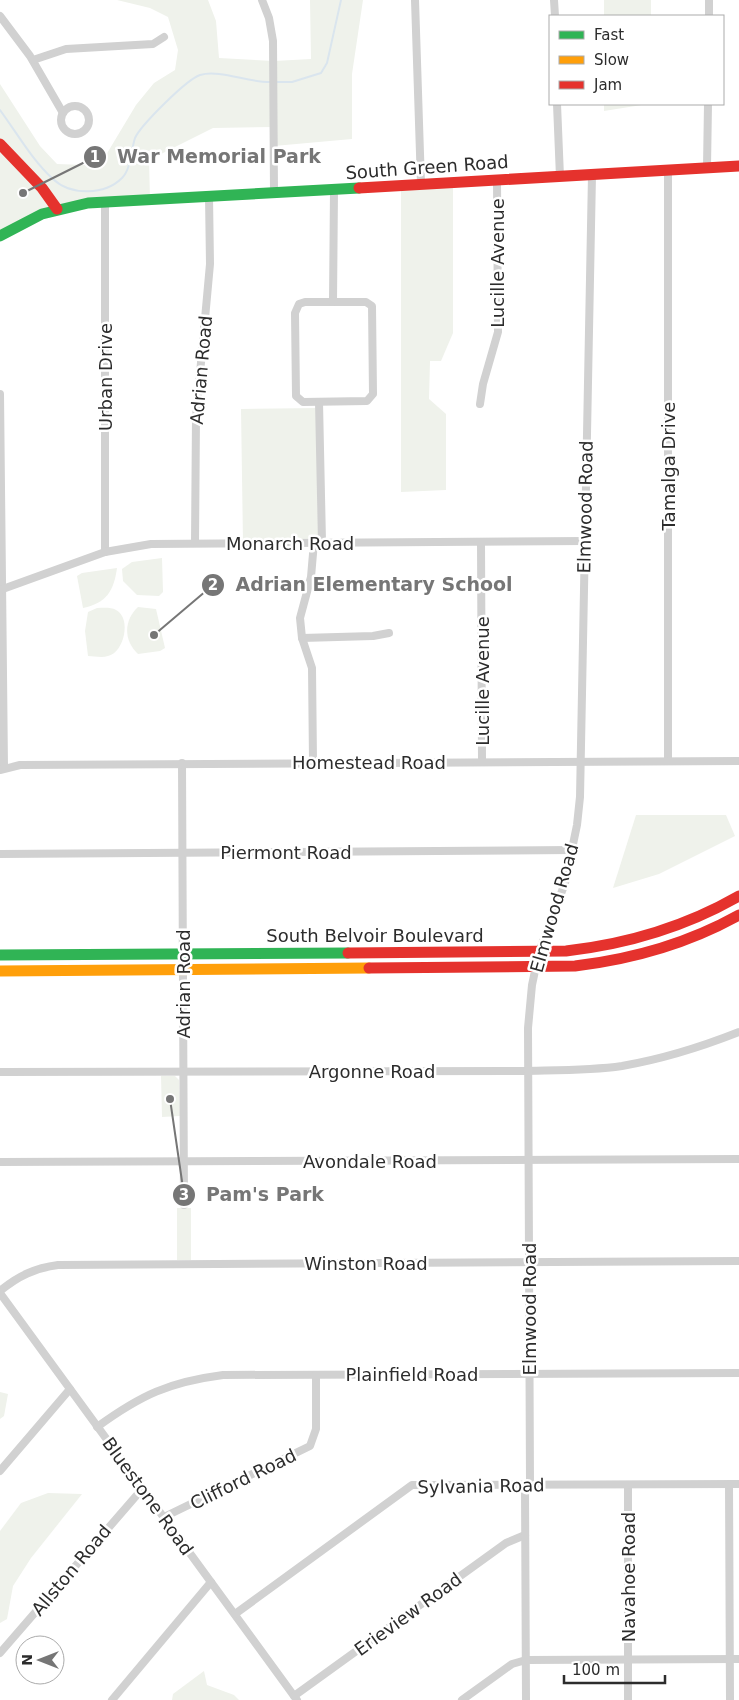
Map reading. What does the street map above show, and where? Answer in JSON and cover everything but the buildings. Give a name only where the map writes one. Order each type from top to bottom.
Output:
[{"type":"street","points":[[262,0],[272,31],[274,193]]},
{"type":"street","points":[[415,0],[421,184]]},
{"type":"street","points":[[554,0],[555,15]]},
{"type":"street","points":[[708,15],[709,0]]},
{"type":"street","points":[[0,16],[33,60],[63,113]]},
{"type":"street","points":[[33,60],[66,48],[152,44],[164,37]]},
{"type":"street","points":[[557,105],[560,177]]},
{"type":"street","points":[[707,167],[708,105]]},
{"type":"street","points":[[0,144],[42,188],[57,209]]},
{"type":"street","name":"South Green Road","points":[[0,236],[31,219],[57,209],[105,202],[739,166]]},
{"type":"street","name":"Tamalga Drive","points":[[668,171],[668,760]]},
{"type":"street","name":"Elmwood Road","points":[[526,1700],[525,1489],[530,1482],[528,1071],[530,1012],[539,952],[565,882],[580,797],[579,761],[592,175]]},
{"type":"street","name":"Lucille Avenue","points":[[480,404],[483,384],[498,332],[497,180]]},
{"type":"street","points":[[333,302],[334,190]]},
{"type":"street","name":"Adrian Road","points":[[194,543],[196,417],[210,264],[209,196]]},
{"type":"street","name":"Urban Drive","points":[[105,202],[105,552]]},
{"type":"street","points":[[301,302],[366,302],[372,306],[373,394],[367,400],[319,402],[303,402],[296,396],[295,312],[301,302]]},
{"type":"street","points":[[0,394],[2,768]]},
{"type":"street","points":[[313,762],[312,668],[302,638],[300,618],[318,542],[319,402]]},
{"type":"street","name":"Monarch Road","points":[[1,590],[105,552],[151,544],[585,541]]},
{"type":"street","name":"Lucille Avenue","points":[[482,542],[482,761]]},
{"type":"street","points":[[302,638],[373,636],[389,633]]},
{"type":"street","name":"Homestead Road","points":[[2,768],[20,764],[739,761]]},
{"type":"street","name":"Adrian Road","points":[[182,763],[184,1205]]},
{"type":"street","name":"Piermont Road","points":[[0,854],[572,850]]},
{"type":"street","name":"South Belvoir Boulevard","points":[[0,955],[539,952],[599,948],[630,941],[690,922],[739,896]]},
{"type":"street","name":"South Belvoir Boulevard","points":[[0,971],[536,968],[575,966],[622,960],[671,946],[707,932],[739,915]]},
{"type":"street","name":"Argonne Road","points":[[0,1072],[528,1071],[620,1066],[664,1058],[739,1032]]},
{"type":"street","name":"Avondale Road","points":[[0,1162],[739,1159]]},
{"type":"street","name":"Winston Road","points":[[1,1297],[22,1275],[45,1267],[58,1265],[739,1261]]},
{"type":"street","name":"Bluestone Road","points":[[1,1297],[164,1516],[296,1698]]},
{"type":"street","name":"Plainfield Road","points":[[97,1427],[142,1397],[185,1382],[231,1375],[739,1373]]},
{"type":"street","name":"Clifford Road","points":[[164,1516],[310,1446],[316,1429],[316,1375]]},
{"type":"street","points":[[0,1471],[70,1389]]},
{"type":"street","points":[[729,1484],[730,1700]]},
{"type":"street","name":"Sylvania Road","points":[[235,1614],[412,1485],[739,1484]]},
{"type":"street","name":"Navahoe Road","points":[[628,1485],[628,1700]]},
{"type":"street","name":"Allston Road","points":[[0,1653],[143,1488]]},
{"type":"street","name":"Erieview Road","points":[[296,1698],[506,1543],[525,1535]]},
{"type":"street","points":[[112,1700],[211,1582]]},
{"type":"street","points":[[462,1700],[512,1664],[526,1660],[739,1659]]},
{"type":"shaded area","points":[[117,0],[208,0],[216,21],[219,58],[274,61],[311,59],[310,0],[363,0],[352,74],[352,139],[274,146],[274,127],[213,128],[149,160],[150,199],[72,205],[0,236],[0,84],[40,146],[57,164],[84,165],[103,160],[136,105],[154,83],[175,70],[178,50],[168,17],[150,8]]},
{"type":"shaded area","points":[[604,0],[651,0],[651,15],[604,15]]},
{"type":"shaded area","points":[[604,105],[642,105],[604,111]]},
{"type":"shaded area","points":[[453,182],[453,333],[441,361],[430,361],[429,399],[446,414],[446,490],[401,492],[401,185]]},
{"type":"shaded area","points":[[319,408],[322,542],[243,543],[241,409]]},
{"type":"shaded area","points":[[162,558],[163,592],[159,596],[137,595],[123,581],[122,569],[132,562]]},
{"type":"shaded area","points":[[117,568],[114,583],[104,599],[83,608],[77,576],[82,573]]},
{"type":"shaded area","points":[[138,607],[156,609],[165,648],[160,651],[138,654],[130,643],[127,630],[128,624],[133,612]]},
{"type":"shaded area","points":[[97,608],[114,609],[121,614],[124,620],[125,627],[122,642],[114,653],[106,657],[88,656],[85,631],[88,612]]},
{"type":"shaded area","points":[[636,815],[726,815],[735,836],[659,874],[613,888]]},
{"type":"shaded area","points":[[161,1076],[175,1076],[179,1080],[180,1116],[162,1117]]},
{"type":"shaded area","points":[[177,1208],[191,1208],[191,1260],[177,1260]]},
{"type":"shaded area","points":[[0,1392],[8,1394],[4,1416],[0,1419]]},
{"type":"shaded area","points":[[48,1493],[82,1494],[31,1558],[13,1586],[7,1619],[0,1623],[0,1531],[21,1503]]},
{"type":"shaded area","points":[[204,1671],[207,1685],[234,1695],[239,1700],[172,1700],[173,1694]]},
{"type":"waterway","points":[[276,82],[292,82],[321,73],[327,63],[341,0]]},
{"type":"waterway","points":[[0,110],[45,172],[60,185],[78,191],[88,191],[107,188],[122,178],[127,170],[135,138],[139,132],[164,104],[193,79],[200,75],[216,74],[271,82]]},
{"type":"traffic: fast","points":[[0,236],[42,214],[88,203],[359,188]]},
{"type":"traffic: fast","points":[[0,955],[348,953]]},
{"type":"traffic: slow","points":[[0,971],[369,968]]},
{"type":"traffic: jam","points":[[0,144],[42,188],[57,209]]},
{"type":"traffic: jam","points":[[359,188],[739,166]]},
{"type":"traffic: jam","points":[[348,953],[566,951],[589,948],[656,933],[698,917],[739,896]]},
{"type":"traffic: jam","points":[[369,968],[575,966],[597,963],[660,949],[700,934],[739,915]]},
{"type":"place","name":"War Memorial Park","points":[[23,193]]},
{"type":"place","name":"Adrian Elementary School","points":[[154,635]]},
{"type":"place","name":"Pam's Park","points":[[170,1099]]}]
